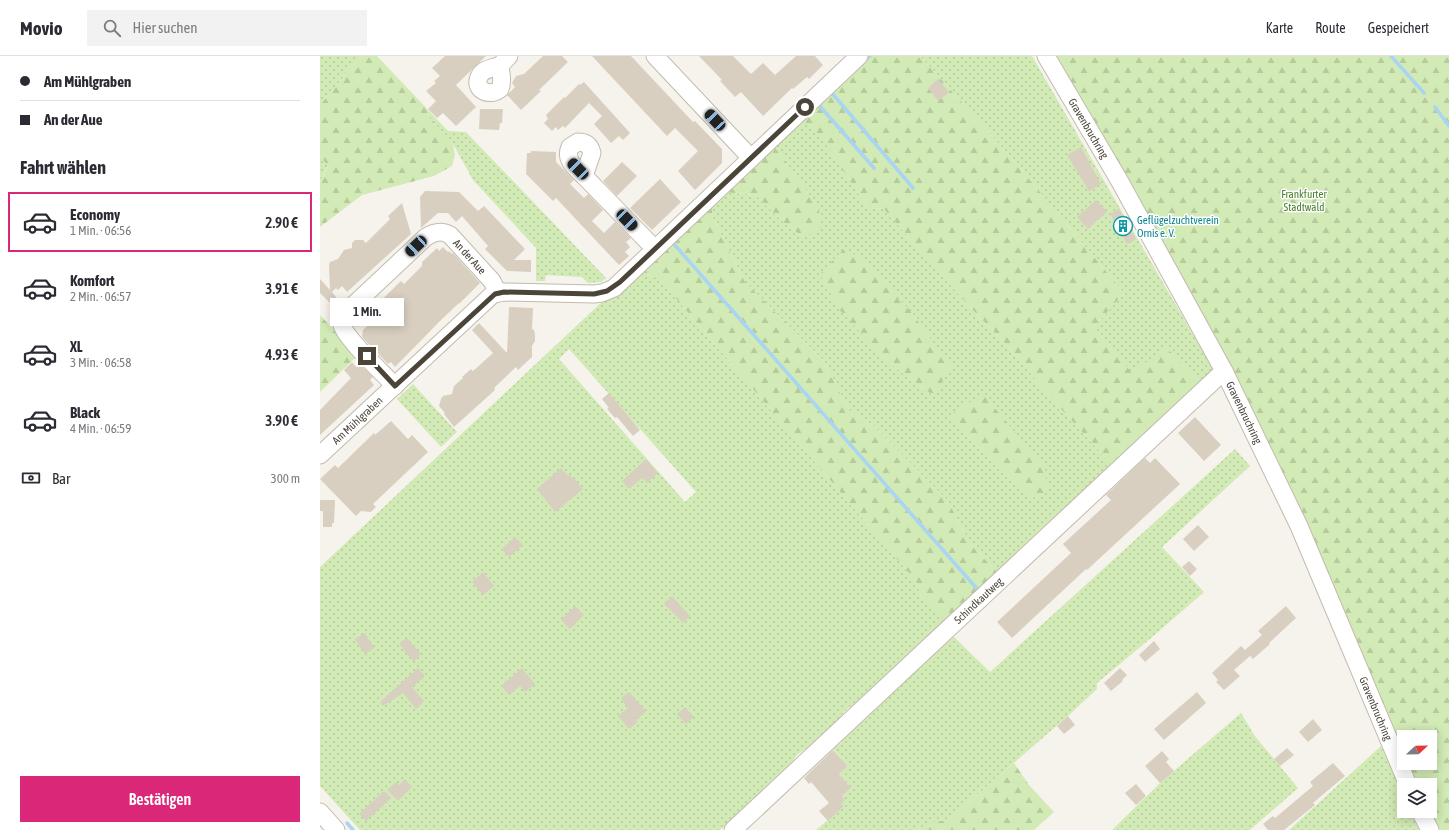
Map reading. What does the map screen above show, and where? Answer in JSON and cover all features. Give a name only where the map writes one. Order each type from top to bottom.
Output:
[{"type":"street","points":[[655,56],[751,158]]},
{"type":"street","points":[[498,292],[594,294],[602,293],[614,288],[859,56]]},
{"type":"street","name":"Gravenbruchring","points":[[1046,56],[1119,180],[1224,371],[1302,532],[1405,778]]},
{"type":"street","points":[[584,176],[655,249]]},
{"type":"street","name":"An der Aue","points":[[395,386],[346,335],[341,324],[341,318],[426,237],[432,233],[439,232],[446,232],[450,235],[492,281],[498,292]]},
{"type":"street","name":"Am Mühlgraben","points":[[320,455],[488,299],[498,292]]},
{"type":"street","name":"Schindkautweg","points":[[733,830],[1224,371]]},
{"type":"street","points":[[320,812],[336,830]]},
{"type":"street","points":[[1424,818],[1430,830]]},
{"type":"green space","points":[[320,56],[361,56],[320,105]]},
{"type":"green space","points":[[361,56],[377,56],[430,112],[427,115],[453,144],[455,155],[452,166],[434,176],[362,195],[320,227],[320,182],[328,166],[320,156],[320,105]]},
{"type":"green space","points":[[867,56],[920,56],[1010,156],[1124,293],[1094,327],[1132,373],[1166,347],[1200,383],[1114,467],[1042,388],[1018,357],[970,307],[884,209],[868,208],[821,137],[801,119]]},
{"type":"green space","points":[[920,56],[1032,56],[1214,371],[1200,383],[1166,348],[1132,374],[1094,327],[1124,293],[1010,156]]},
{"type":"green space","name":"Frankfurter Stadtwald","points":[[1053,56],[1449,56],[1449,830],[1440,830],[1434,818],[1437,818],[1437,778],[1414,778],[1410,770],[1437,770],[1437,730],[1397,730],[1397,743],[1238,387],[1181,276]]},
{"type":"green space","points":[[430,112],[448,131],[466,132],[606,278],[601,282],[588,283],[582,277],[546,275],[545,281],[536,281],[536,248],[473,180],[453,144],[427,115]]},
{"type":"green space","points":[[801,119],[821,136],[868,208],[884,209],[970,307],[1018,357],[1042,388],[1114,467],[999,574],[970,544],[948,501],[874,426],[850,411],[823,360],[745,282],[712,216],[712,202],[723,192],[756,195],[781,220],[804,238],[819,208],[773,145]],"holes":[[[912,313],[931,340],[933,395],[908,378],[879,353]],[[948,416],[1035,498],[1010,480]]]},
{"type":"green space","points":[[773,145],[819,208],[820,228],[804,238],[781,220],[756,195],[723,192]]},
{"type":"green space","points":[[320,156],[328,165],[320,182]]},
{"type":"green space","points":[[712,202],[712,216],[745,282],[823,360],[850,411],[874,426],[948,501],[970,544],[999,574],[954,616],[944,620],[923,601],[915,580],[663,283],[640,270]]},
{"type":"green space","points":[[844,249],[863,259],[912,313],[931,340],[953,365],[933,395],[908,378],[879,353],[838,308],[820,274]]},
{"type":"green space","points":[[640,270],[663,283],[915,580],[923,601],[954,616],[870,691],[846,710],[824,736],[797,755],[782,776],[768,786],[720,830],[360,830],[320,786],[320,567],[607,297]],"holes":[[[569,349],[696,492],[685,502],[559,359]]]},
{"type":"green space","points":[[320,315],[358,355],[320,392]]},
{"type":"green space","points":[[413,384],[457,432],[441,447],[397,399]]},
{"type":"green space","points":[[983,394],[1043,466],[1049,490],[1035,498],[1010,480],[948,416]]},
{"type":"green space","points":[[1235,449],[1250,466],[1162,547],[1204,592],[1097,683],[1097,689],[1068,716],[947,821],[919,828],[917,830],[816,830],[844,806],[841,803],[845,800],[842,796],[851,788],[839,774],[848,766],[833,749],[842,742],[839,737],[950,633],[990,672]]},
{"type":"green space","points":[[1241,713],[1254,735],[1298,788],[1250,830],[1112,830],[1160,783]]},
{"type":"green space","points":[[1381,746],[1397,782],[1397,818],[1413,818],[1419,830],[1289,830]]},
{"type":"green space","points":[[1014,763],[1029,785],[1054,812],[1034,830],[917,830],[929,822],[947,821]]},
{"type":"building","points":[[445,56],[486,56],[456,85],[476,107],[456,126],[443,113],[437,118],[428,109],[436,101],[426,91],[436,83],[434,81],[440,76],[432,68]]},
{"type":"building","points":[[543,56],[562,56],[568,62],[521,110],[507,95],[515,87],[512,83],[516,76],[524,74]]},
{"type":"building","points":[[592,56],[631,56],[693,122],[695,121],[722,149],[722,163],[695,190],[678,171],[698,151],[675,128],[667,136]]},
{"type":"building","points":[[699,56],[733,56],[751,74],[763,63],[775,75],[796,56],[815,56],[823,65],[809,79],[807,77],[793,89],[792,88],[763,116],[741,92],[735,97],[720,81],[722,80]]},
{"type":"building","points":[[938,79],[949,92],[938,101],[928,88]]},
{"type":"building","points":[[584,82],[630,133],[623,140],[619,136],[611,143],[594,124],[602,116],[589,103],[565,128],[563,126],[558,130],[556,127],[552,131],[544,123],[548,119],[546,115],[564,97],[565,98],[579,84],[580,85]]},
{"type":"building","points":[[480,109],[503,109],[502,123],[500,123],[499,130],[479,129]]},
{"type":"building","points":[[1081,147],[1101,184],[1089,191],[1067,155]]},
{"type":"building","points":[[531,151],[556,152],[556,162],[574,180],[570,184],[584,198],[588,194],[603,210],[592,221],[604,233],[615,222],[631,238],[626,242],[630,247],[625,252],[629,256],[619,265],[556,198],[553,201],[526,174],[527,153],[531,153]]},
{"type":"building","points":[[622,162],[637,176],[617,196],[603,181]]},
{"type":"building","points":[[660,179],[681,202],[652,230],[630,208]]},
{"type":"building","points":[[425,191],[459,192],[478,211],[484,206],[525,249],[514,260],[531,260],[531,272],[507,271],[485,249],[488,246],[462,216],[456,222],[448,213],[438,213],[421,228],[420,197]]},
{"type":"building","points":[[1096,200],[1107,212],[1088,229],[1077,217]]},
{"type":"building","points":[[402,203],[411,234],[347,292],[342,286],[338,290],[336,288],[332,292],[341,303],[336,309],[320,293],[320,279],[330,290],[330,262],[338,259],[344,250],[352,248],[352,243],[355,240],[363,240],[366,243],[390,219],[388,216]]},
{"type":"building","name":"Geflügelzuchtverein Ornis e. V.","points":[[1119,209],[1136,239],[1127,244],[1110,214]]},
{"type":"building","points":[[443,247],[448,252],[453,253],[480,283],[395,367],[391,362],[388,364],[362,337],[363,330],[368,325],[362,319],[401,281],[404,284],[422,266],[422,262],[437,248],[439,251]]},
{"type":"building","points":[[509,307],[533,308],[532,329],[534,330],[535,341],[532,346],[532,357],[518,370],[516,367],[494,388],[495,390],[454,427],[439,406],[441,399],[443,396],[452,394],[454,386],[463,378],[462,377],[471,369],[473,371],[493,353],[472,330],[479,323],[507,353]]},
{"type":"building","points":[[352,362],[355,366],[359,363],[373,377],[370,380],[374,385],[320,435],[320,410],[351,378],[344,370]]},
{"type":"building","points":[[609,393],[640,430],[633,436],[617,417],[615,418],[607,409],[609,408],[602,399]]},
{"type":"building","points":[[1195,417],[1221,445],[1204,461],[1178,433]]},
{"type":"building","points":[[391,421],[408,439],[412,435],[428,452],[373,504],[376,507],[371,512],[361,511],[356,516],[320,479],[335,465],[338,468],[374,433],[375,435]]},
{"type":"building","points":[[1145,458],[1150,463],[1155,458],[1180,484],[1012,638],[997,622],[1071,553],[1063,544],[1111,500],[1106,495]]},
{"type":"building","points":[[646,459],[658,473],[647,483],[642,478],[629,489],[622,481]]},
{"type":"building","points":[[561,468],[568,476],[570,475],[573,479],[574,478],[583,489],[555,512],[537,489]]},
{"type":"building","points":[[320,500],[335,500],[334,523],[332,523],[332,527],[323,527],[323,511],[320,511]]},
{"type":"building","points":[[1198,525],[1209,537],[1194,551],[1183,539]]},
{"type":"building","points":[[515,537],[523,545],[509,557],[502,549]]},
{"type":"building","points":[[1189,561],[1197,569],[1190,576],[1182,567]]},
{"type":"building","points":[[483,572],[494,586],[483,595],[472,582]]},
{"type":"building","points":[[672,596],[690,616],[683,623],[664,604]]},
{"type":"building","points":[[575,606],[584,615],[570,629],[561,620]]},
{"type":"building","points":[[1286,606],[1296,618],[1253,659],[1250,656],[1234,670],[1240,676],[1224,690],[1216,682],[1218,680],[1212,673],[1241,646],[1245,650],[1262,635],[1258,631]]},
{"type":"building","points":[[365,633],[374,648],[365,654],[355,639]]},
{"type":"building","points":[[407,638],[421,654],[414,662],[399,644]]},
{"type":"building","points":[[1154,641],[1160,649],[1145,662],[1139,655]]},
{"type":"building","points":[[418,668],[425,676],[412,687],[424,701],[416,709],[403,693],[383,706],[380,702]]},
{"type":"building","points":[[522,668],[535,684],[525,692],[520,686],[509,695],[501,686]]},
{"type":"building","points":[[1120,668],[1127,675],[1122,680],[1123,681],[1111,691],[1104,683]]},
{"type":"building","points":[[629,692],[646,711],[636,720],[638,722],[629,729],[618,716],[628,708],[621,698]]},
{"type":"building","points":[[1197,692],[1206,703],[1164,740],[1154,729]]},
{"type":"building","points":[[685,707],[694,717],[686,724],[677,714]]},
{"type":"building","points":[[1068,716],[1075,725],[1064,734],[1057,726]]},
{"type":"building","points":[[1313,719],[1322,730],[1308,742],[1299,732]]},
{"type":"building","points":[[1287,748],[1294,755],[1280,766],[1274,759]]},
{"type":"building","points":[[833,750],[848,766],[839,774],[851,788],[842,796],[845,800],[841,803],[844,806],[828,821],[819,811],[829,803],[811,782],[809,784],[804,778]]},
{"type":"building","points":[[1162,751],[1169,759],[1166,762],[1174,771],[1160,783],[1145,766]]},
{"type":"building","points":[[1333,763],[1345,776],[1313,803],[1315,805],[1284,830],[1268,830],[1263,824],[1273,816],[1275,818],[1313,786],[1310,782]]},
{"type":"building","points":[[405,779],[412,787],[398,801],[387,790],[396,782],[399,785]]},
{"type":"building","points":[[1136,784],[1146,796],[1136,805],[1125,793]]},
{"type":"building","points":[[384,791],[391,798],[366,821],[359,814]]},
{"type":"waterway","points":[[864,61],[870,56]]},
{"type":"waterway","points":[[1391,56],[1424,93]]},
{"type":"waterway","points":[[831,92],[913,188]]},
{"type":"waterway","points":[[818,104],[874,168]]},
{"type":"waterway","points":[[1435,107],[1449,126]]},
{"type":"waterway","points":[[676,240],[673,243],[979,591]]},
{"type":"waterway","points":[[347,823],[353,830]]},
{"type":"place","name":"Geflügelzuchtverein Ornis e. V.","points":[[1123,226]]},
{"type":"route","points":[[367,356],[395,386],[492,295],[498,292],[594,294],[602,293],[614,288],[805,107]]}]
